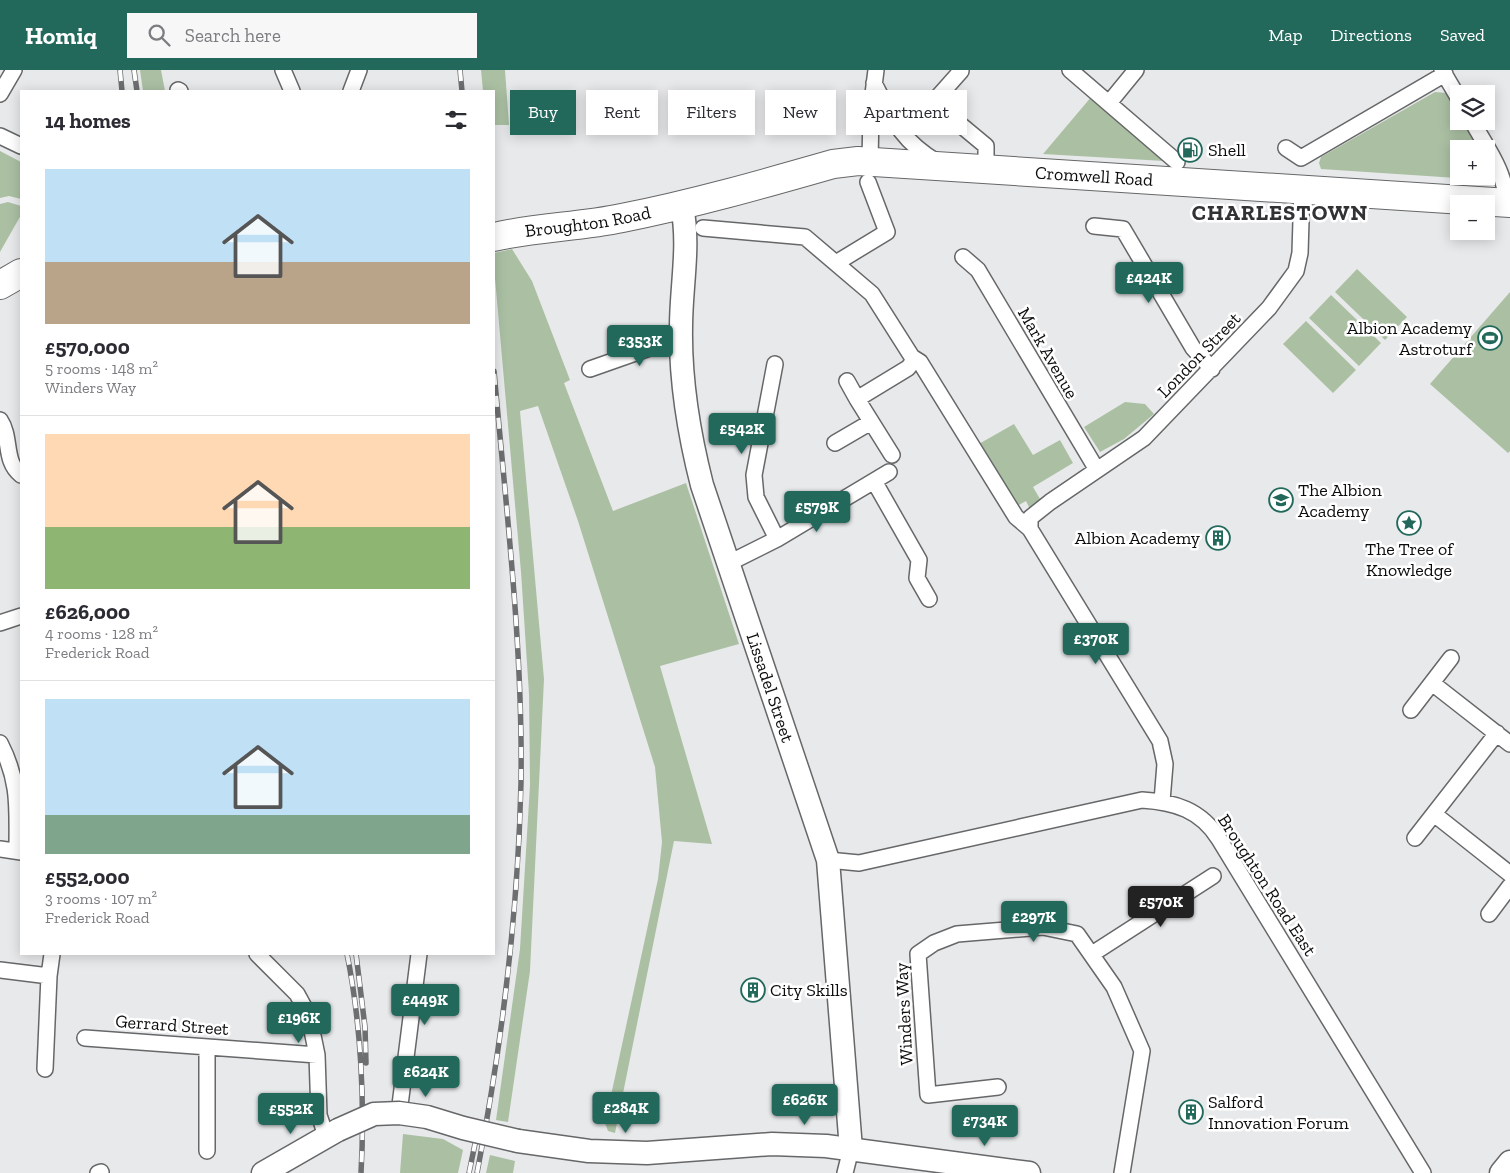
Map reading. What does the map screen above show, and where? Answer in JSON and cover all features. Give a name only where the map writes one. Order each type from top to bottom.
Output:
[{"type":"highway","name":"Cromwell Road","points":[[682,206],[833,164],[858,160],[869,172],[942,165],[1508,202]]},
{"type":"highway","name":"Broughton Road","points":[[506,234],[619,219],[682,206]]},
{"type":"highway","points":[[0,285],[20,274]]},
{"type":"street","points":[[0,94],[14,70]]},
{"type":"street","points":[[283,70],[292,90]]},
{"type":"street","points":[[351,90],[359,70]]},
{"type":"street","points":[[944,90],[961,70]]},
{"type":"street","points":[[1070,70],[1178,162]]},
{"type":"street","points":[[1109,103],[1136,70]]},
{"type":"street","points":[[1286,148],[1300,158],[1443,72],[1451,85]]},
{"type":"street","points":[[875,76],[894,123],[918,151],[942,165]]},
{"type":"street","points":[[836,263],[887,232],[869,172],[871,110],[875,76]]},
{"type":"street","points":[[967,130],[986,146],[986,168]]},
{"type":"street","points":[[1477,130],[1505,182],[1508,202]]},
{"type":"street","points":[[0,136],[20,146]]},
{"type":"street","name":"London Street","points":[[1030,529],[1030,518],[1050,502],[1144,438],[1269,308],[1296,271],[1300,253],[1302,188]]},
{"type":"street","name":"Lissadel Street","points":[[682,206],[687,249],[681,337],[689,430],[702,485],[828,860],[851,1149],[845,1173]]},
{"type":"street","points":[[1094,226],[1123,229],[1193,348],[1212,369]]},
{"type":"street","points":[[703,228],[805,237],[872,294],[915,359],[920,362],[1016,517],[1030,529],[1160,741],[1165,764],[1162,801]]},
{"type":"street","name":"Mark Avenue","points":[[964,257],[978,270],[1098,470]]},
{"type":"street","points":[[590,370],[681,337]]},
{"type":"street","points":[[857,399],[908,368],[915,359]]},
{"type":"street","points":[[775,364],[754,475],[756,497],[777,539]]},
{"type":"street","points":[[846,381],[892,455]]},
{"type":"street","points":[[0,420],[6,432],[9,457],[14,469],[20,474]]},
{"type":"street","points":[[835,443],[871,422]]},
{"type":"street","points":[[729,563],[777,539],[889,472]]},
{"type":"street","points":[[874,481],[919,560],[917,578],[929,599]]},
{"type":"street","points":[[0,623],[20,616]]},
{"type":"street","points":[[1411,710],[1451,658]]},
{"type":"street","points":[[1432,683],[1510,744]]},
{"type":"street","points":[[1415,838],[1497,733]]},
{"type":"street","points":[[0,743],[16,763],[19,851],[0,850]]},
{"type":"street","name":"Broughton Road East","points":[[828,860],[859,863],[1142,800],[1162,801],[1191,810],[1214,831],[1422,1173]]},
{"type":"street","points":[[1434,814],[1510,874]]},
{"type":"street","points":[[1092,954],[1213,876]]},
{"type":"street","points":[[1489,914],[1510,886]]},
{"type":"street","name":"Winders Way","points":[[998,1087],[928,1095],[918,954],[934,943],[957,934],[1043,927],[1077,934],[1114,987],[1142,1051],[1122,1173]]},
{"type":"street","points":[[45,1069],[49,976],[52,955]]},
{"type":"street","points":[[258,955],[297,994],[309,1016],[317,1055],[319,1115],[332,1133]]},
{"type":"street","points":[[400,1104],[419,955]]},
{"type":"street","points":[[0,970],[49,976]]},
{"type":"street","name":"Gerrard Street","points":[[85,1038],[317,1055]]},
{"type":"street","points":[[207,1047],[207,1151]]},
{"type":"street","points":[[263,1173],[332,1133],[400,1104],[427,1117],[518,1141],[604,1152],[647,1153],[772,1144],[851,1149],[993,1170],[1029,1173]]},
{"type":"green space","points":[[140,70],[161,70],[165,90],[143,90]]},
{"type":"green space","points":[[481,70],[505,70],[509,125],[495,125],[495,90],[483,90]]},
{"type":"green space","points":[[1435,92],[1447,93],[1450,98],[1450,130],[1468,130],[1474,140],[1450,140],[1450,178],[1321,169],[1319,163],[1321,157]]},
{"type":"green space","points":[[1092,96],[1164,161],[1043,154]]},
{"type":"green space","points":[[0,151],[20,161],[20,199],[9,196],[0,198]]},
{"type":"green space","points":[[8,202],[20,206],[20,217],[0,252],[0,204]]},
{"type":"green space","points":[[512,249],[532,281],[570,380],[564,383],[613,511],[686,483],[739,644],[660,666],[712,844],[674,841],[615,1133],[608,1131],[605,1123],[658,879],[662,842],[655,767],[578,521],[538,406],[520,411],[544,679],[530,971],[508,1122],[496,1120],[520,949],[530,785],[529,694],[521,572],[495,278],[495,253]]},
{"type":"green space","points":[[1357,269],[1407,317],[1385,340],[1335,292]]},
{"type":"green space","name":"Albion Academy Astroturf","points":[[1510,292],[1510,451],[1508,453],[1430,384]]},
{"type":"green space","points":[[1331,295],[1381,343],[1359,366],[1309,318]]},
{"type":"green space","points":[[1306,321],[1356,370],[1333,393],[1283,344]]},
{"type":"green space","points":[[1125,402],[1145,404],[1154,414],[1124,439],[1100,452],[1084,427]]},
{"type":"green space","points":[[1014,424],[1033,455],[1060,440],[1073,463],[1033,487],[1043,504],[1031,511],[1026,501],[1013,508],[977,445]]},
{"type":"green space","points":[[403,1134],[443,1139],[463,1150],[458,1173],[400,1173]]},
{"type":"green space","points":[[490,1155],[515,1161],[513,1173],[486,1173]]},
{"type":"railway","points":[[120,70],[122,90]]},
{"type":"railway","points":[[134,70],[137,90]]},
{"type":"railway","points":[[460,70],[462,90]]},
{"type":"railway","points":[[477,1173],[494,1076],[507,979],[516,881],[521,783],[521,732],[516,629],[495,382]]},
{"type":"railway","points":[[347,955],[356,1007],[361,1063],[361,1173]]},
{"type":"railway","points":[[356,955],[365,1027],[366,1063]]},
{"type":"railway","points":[[469,1173],[476,1139]]},
{"type":"place","name":"Shell","points":[[1190,150]]},
{"type":"place","name":"Albion Academy Astroturf","points":[[1490,338]]},
{"type":"place","name":"The Albion Academy","points":[[1281,500]]},
{"type":"place","name":"The Tree of Knowledge","points":[[1409,523]]},
{"type":"place","name":"Albion Academy","points":[[1218,538]]},
{"type":"place","name":"City Skills","points":[[753,990]]},
{"type":"place","name":"Salford Innovation Forum","points":[[1191,1112]]},
{"type":"district","name":"CHARLESTOWN","points":[[1280,212]]}]
